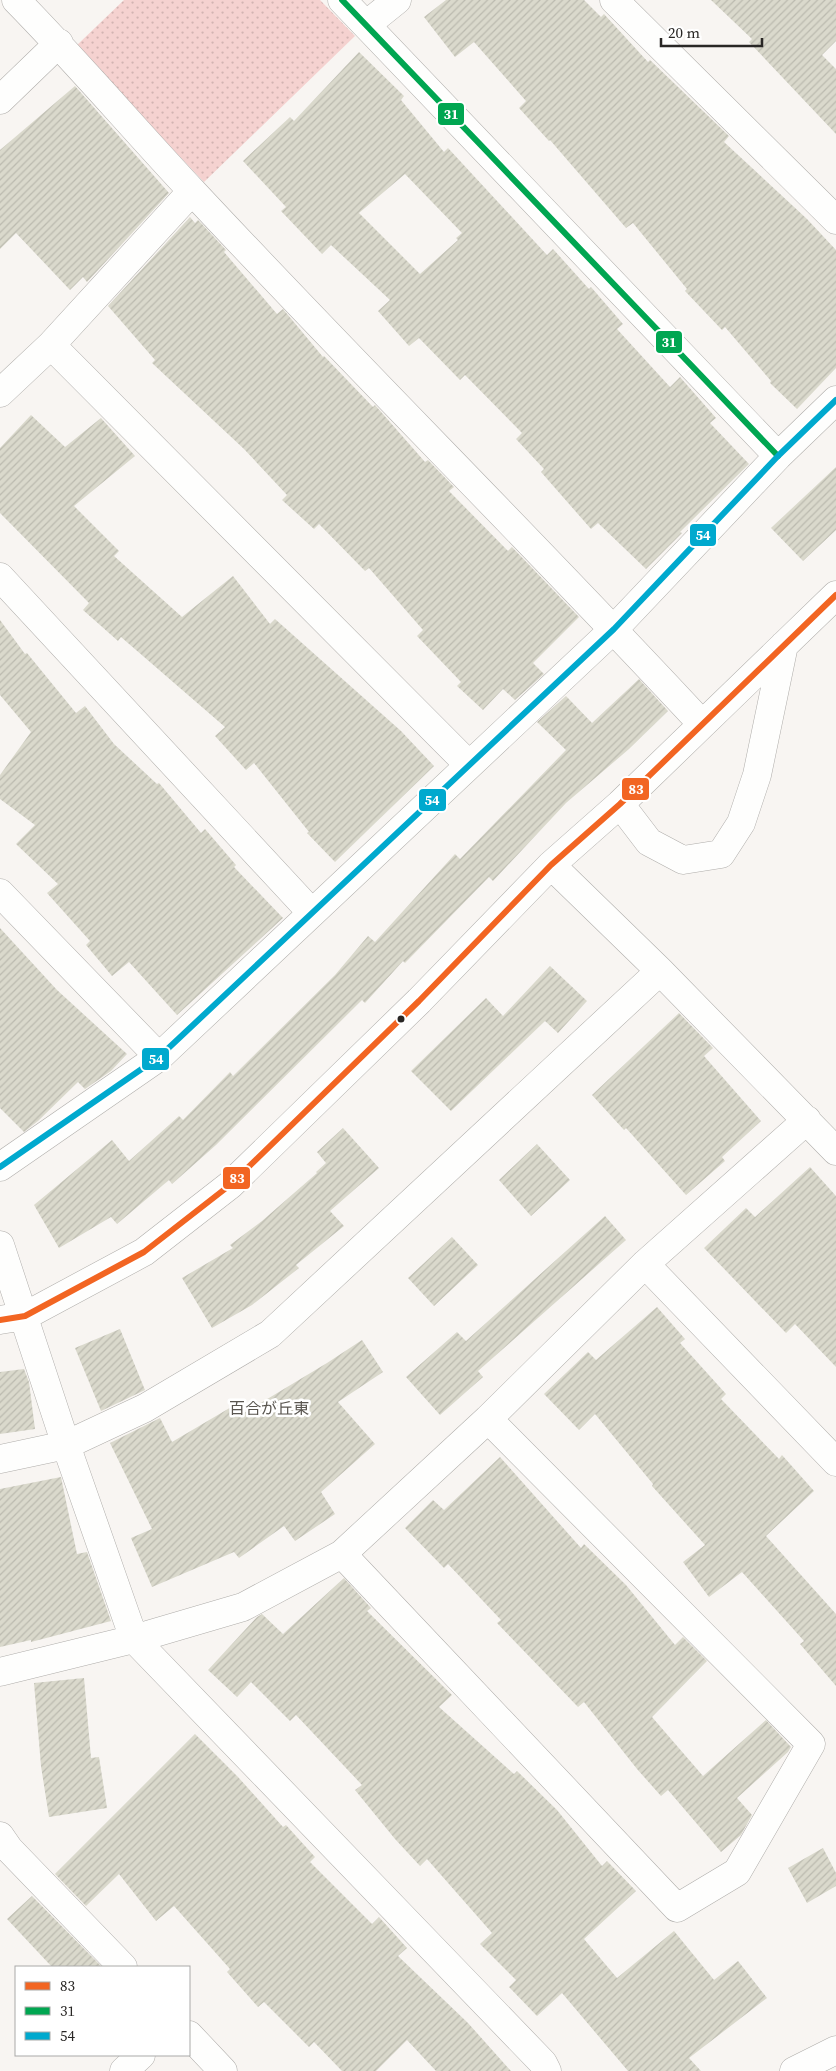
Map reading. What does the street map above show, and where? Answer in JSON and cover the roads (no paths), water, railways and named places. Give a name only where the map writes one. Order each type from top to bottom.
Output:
[{"type":"street","points":[[16,0],[59,43],[192,191],[614,629],[702,724]]},
{"type":"street","points":[[342,0],[778,456]]},
{"type":"street","points":[[366,25],[397,0]]},
{"type":"street","points":[[614,0],[836,220]]},
{"type":"street","points":[[0,100],[59,43]]},
{"type":"street","points":[[0,393],[51,344],[192,191]]},
{"type":"street","points":[[51,344],[468,764]]},
{"type":"street","points":[[0,1167],[159,1056],[614,629],[778,456],[836,400]]},
{"type":"street","points":[[0,577],[312,913]]},
{"type":"street","points":[[12,1318],[144,1252],[230,1186],[419,1001],[551,865],[620,804],[836,595]]},
{"type":"street","points":[[620,804],[649,842],[682,860],[721,854],[741,823],[757,774],[775,696],[784,644]]},
{"type":"street","points":[[551,865],[660,971],[836,1151]]},
{"type":"street","points":[[0,893],[159,1056]]},
{"type":"street","points":[[0,1459],[66,1445],[144,1408],[270,1334],[660,971]]},
{"type":"street","points":[[0,1672],[134,1639],[243,1608],[342,1554],[488,1419],[645,1264],[807,1120]]},
{"type":"street","points":[[0,1245],[12,1318],[66,1445],[134,1639],[536,2056],[547,2071]]},
{"type":"street","points":[[645,1264],[836,1462]]},
{"type":"street","points":[[342,1554],[677,1908],[738,1872],[811,1744],[488,1419]]},
{"type":"street","points":[[3,1848],[122,1966]]},
{"type":"street","points":[[190,2036],[224,2071]]},
{"type":"street","points":[[794,2071],[836,2050]]},
{"type":"street","points":[[124,2071],[140,2056]]},
{"type":"district","name":"百合が丘東","points":[[269,1408]]}]
